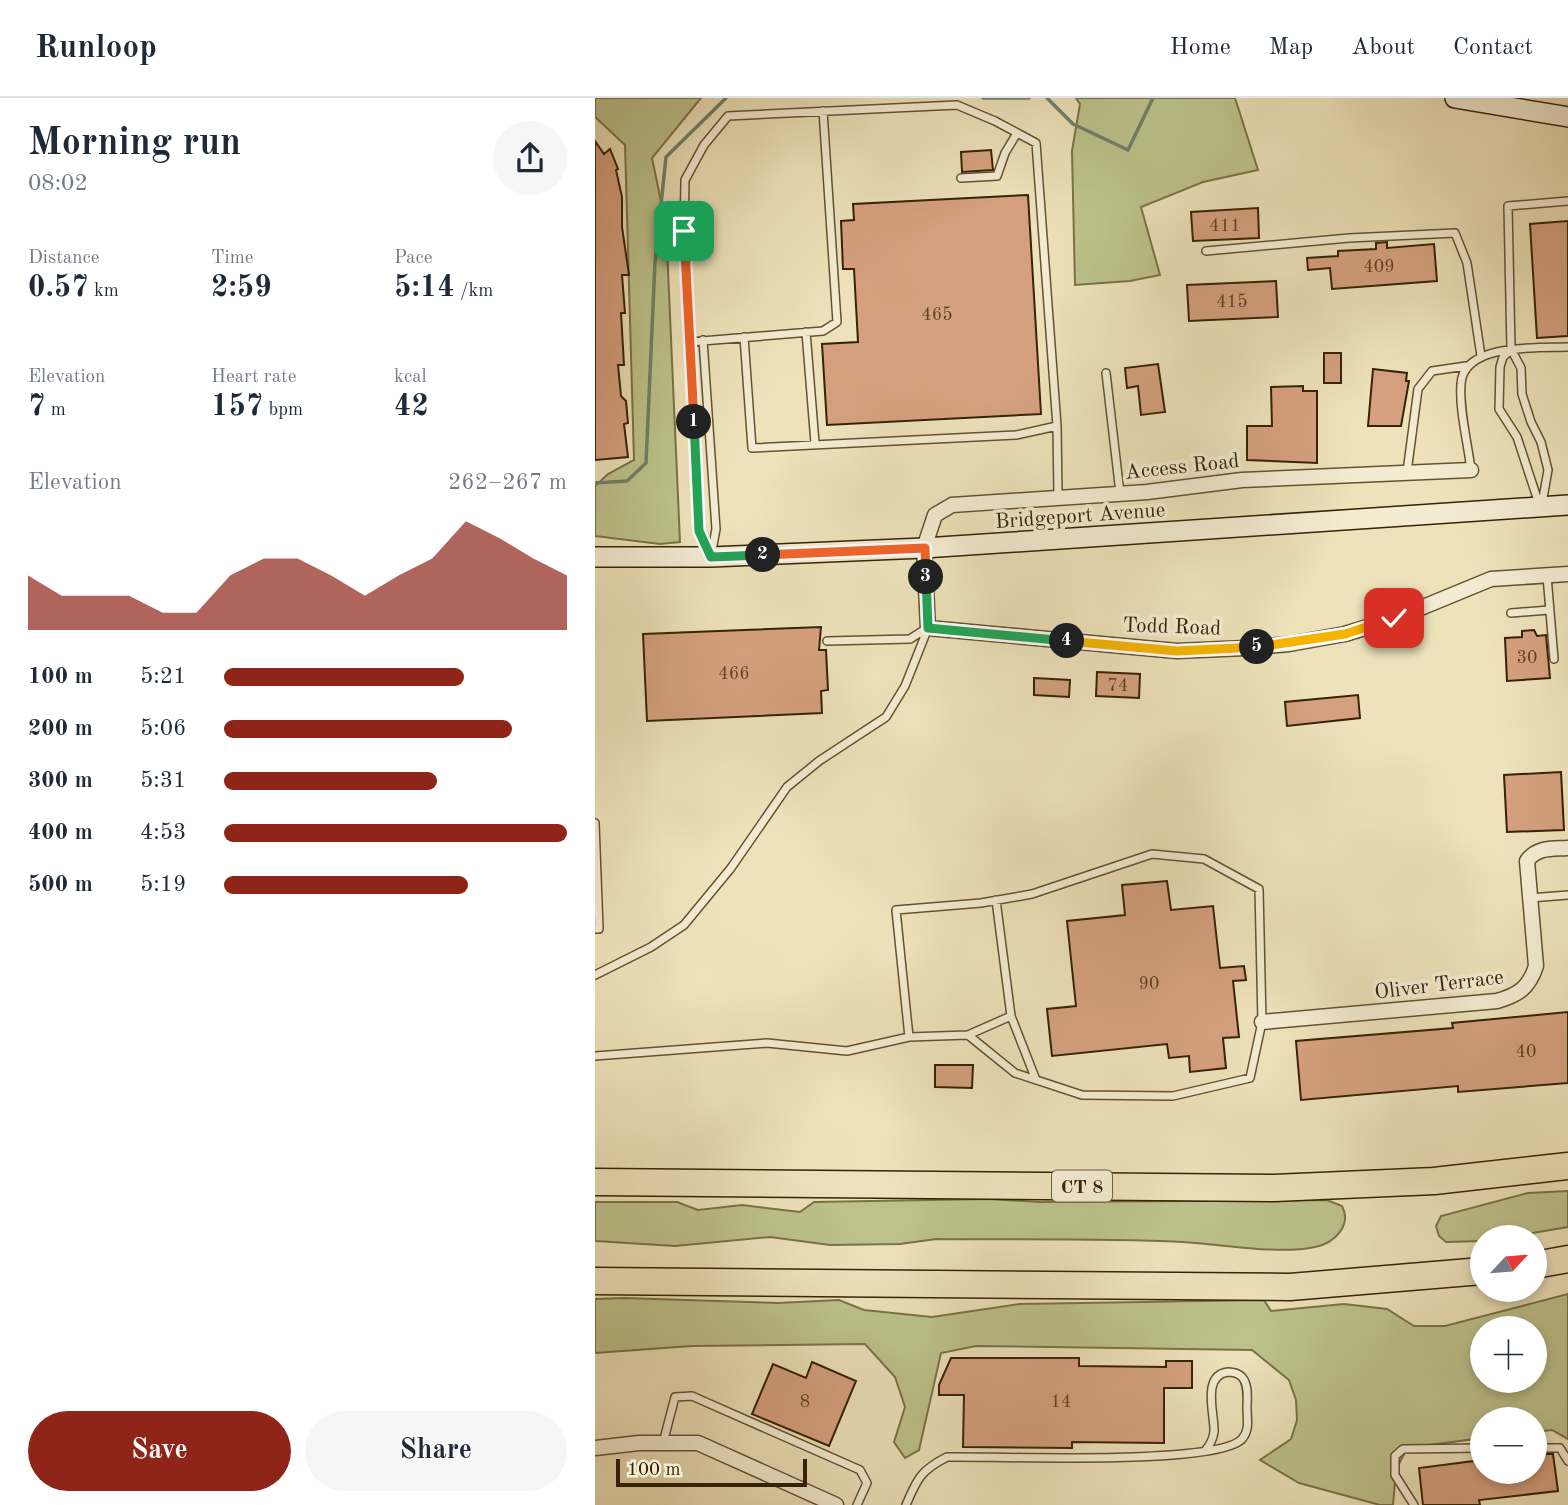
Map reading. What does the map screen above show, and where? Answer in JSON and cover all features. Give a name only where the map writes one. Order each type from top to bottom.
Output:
[{"type":"highway","name":"CT 8","points":[[595,1182],[1273,1188],[1434,1181],[1568,1166]]},
{"type":"highway","points":[[1547,1263],[1568,1259]]},
{"type":"highway","points":[[595,1281],[1290,1287],[1470,1272]]},
{"type":"main road","points":[[1455,98],[1568,117]]},
{"type":"main road","name":"Bridgeport Avenue","points":[[595,557],[711,557],[925,548],[1568,505]]},
{"type":"street","name":"Access Road","points":[[925,548],[935,515],[952,505],[1120,493],[1242,480],[1471,470]]},
{"type":"street","points":[[925,548],[928,628]]},
{"type":"street","name":"Todd Road","points":[[928,628],[1177,651],[1246,649],[1345,634],[1394,618],[1491,579],[1568,574]]},
{"type":"street","name":"Oliver Terrace","points":[[1262,1022],[1497,1002],[1517,995],[1531,982],[1536,966],[1527,861],[1533,853],[1541,849],[1568,848]]},
{"type":"street","points":[[595,1448],[698,1443],[836,1505]]},
{"type":"lane","points":[[711,557],[699,531],[684,236],[685,180],[703,145],[728,116],[957,105],[1035,143],[1056,426],[1058,496]]},
{"type":"lane","points":[[690,342],[823,331],[837,322],[823,111]]},
{"type":"lane","points":[[961,178],[997,176],[1005,153],[1017,133]]},
{"type":"lane","points":[[1541,508],[1548,470],[1541,442],[1522,394],[1521,368],[1511,349],[1508,206],[1568,201]]},
{"type":"lane","points":[[1206,251],[1349,238],[1455,233],[1467,263],[1481,356]]},
{"type":"lane","points":[[806,332],[815,443]]},
{"type":"lane","points":[[744,337],[752,448],[1016,435],[1056,426]]},
{"type":"lane","points":[[703,340],[716,529],[711,557]]},
{"type":"lane","points":[[1407,473],[1417,389],[1432,371],[1466,366],[1481,356],[1511,349],[1568,347]]},
{"type":"lane","points":[[1511,349],[1503,357],[1500,367],[1499,409],[1517,437],[1541,508]]},
{"type":"lane","points":[[1466,366],[1461,383],[1471,470]]},
{"type":"lane","points":[[1106,373],[1120,493]]},
{"type":"lane","points":[[1547,575],[1554,659]]},
{"type":"lane","points":[[1510,613],[1549,610]]},
{"type":"lane","points":[[827,641],[910,639],[928,628]]},
{"type":"lane","points":[[595,975],[651,947],[684,925],[731,868],[786,787],[886,717],[905,686],[928,628]]},
{"type":"lane","points":[[595,823],[599,929],[595,929]]},
{"type":"lane","points":[[909,1037],[895,910],[1032,894],[1152,855],[1205,859],[1259,890],[1262,1022],[1250,1078],[1174,1096],[1082,1095],[1016,1073],[968,1035]]},
{"type":"lane","points":[[1530,898],[1568,895]]},
{"type":"lane","points":[[996,900],[1011,1016],[1036,1080]]},
{"type":"lane","points":[[595,1056],[767,1043],[847,1051],[909,1037],[968,1035],[1011,1016]]},
{"type":"lane","points":[[907,1505],[918,1477],[931,1465],[947,1457],[1149,1457],[1205,1451],[1228,1447],[1241,1441],[1248,1431],[1246,1385],[1242,1377],[1234,1372],[1223,1373],[1215,1378],[1212,1386],[1214,1433],[1205,1451]]},
{"type":"lane","points":[[663,1444],[675,1397],[692,1396],[860,1470],[867,1483],[857,1505]]},
{"type":"lane","points":[[1414,1505],[1395,1475],[1395,1456],[1403,1449],[1470,1448]]},
{"type":"lane","points":[[1547,1448],[1560,1448],[1568,1461]]},
{"type":"green space","points":[[595,98],[701,98],[652,158],[666,225],[680,542],[660,544],[595,536],[595,486],[608,474],[634,460],[625,145],[595,117]]},
{"type":"green space","points":[[1076,98],[1235,98],[1258,170],[1203,182],[1141,207],[1160,275],[1130,281],[1075,285],[1072,151],[1080,104]]},
{"type":"green space","points":[[1568,1191],[1568,1227],[1547,1231],[1547,1225],[1470,1225],[1470,1241],[1446,1242],[1439,1236],[1436,1226],[1441,1216],[1528,1193]]},
{"type":"green space","points":[[989,1199],[1039,1202],[1327,1200],[1342,1206],[1345,1220],[1340,1232],[1329,1242],[1315,1247],[1284,1250],[1182,1242],[1090,1240],[936,1239],[900,1244],[830,1245],[770,1237],[675,1246],[595,1241],[595,1202],[677,1202],[698,1210],[742,1205],[800,1212],[814,1202]]},
{"type":"green space","points":[[1568,1294],[1568,1439],[1552,1430],[1547,1431],[1547,1407],[1470,1407],[1470,1440],[1407,1448],[1396,1470],[1393,1505],[1380,1505],[1299,1483],[1260,1460],[1291,1439],[1297,1420],[1296,1400],[1289,1380],[1252,1350],[976,1346],[941,1353],[919,1450],[905,1458],[894,1442],[905,1407],[895,1377],[865,1344],[692,1346],[595,1353],[595,1299],[778,1303],[839,1300],[864,1310],[932,1317],[1020,1304],[1264,1300],[1271,1311],[1344,1304],[1387,1309],[1414,1326],[1445,1326],[1470,1319],[1470,1393],[1547,1393],[1547,1316],[1483,1316],[1547,1302],[1547,1299]]},
{"type":"building","points":[[595,141],[604,154],[610,149],[618,169],[629,275],[622,275],[625,313],[621,313],[624,365],[618,365],[621,396],[626,401],[628,423],[624,424],[628,457],[595,460]]},
{"type":"building","points":[[991,150],[993,170],[962,172],[961,152]]},
{"type":"building","points":[[1028,195],[1041,414],[827,425],[822,344],[858,342],[854,269],[843,269],[841,221],[854,220],[853,204]]},
{"type":"building","points":[[1258,208],[1259,238],[1193,241],[1191,212]]},
{"type":"building","points":[[1568,221],[1568,336],[1537,338],[1530,224]]},
{"type":"building","points":[[1387,242],[1387,248],[1434,244],[1437,281],[1332,289],[1330,268],[1308,270],[1307,258],[1338,256],[1338,251],[1376,249],[1376,243]]},
{"type":"building","points":[[1276,281],[1278,317],[1189,321],[1187,285]]},
{"type":"building","points":[[1324,353],[1341,353],[1341,383],[1324,383]]},
{"type":"building","points":[[1158,364],[1165,412],[1141,415],[1138,386],[1127,388],[1125,368]]},
{"type":"building","points":[[1373,369],[1407,373],[1406,381],[1409,381],[1401,426],[1368,426]]},
{"type":"building","points":[[1303,386],[1303,391],[1317,391],[1317,463],[1247,460],[1247,426],[1272,426],[1271,387]]},
{"type":"building","points":[[821,627],[819,650],[826,650],[828,690],[821,691],[822,713],[647,721],[643,634]]},
{"type":"building","points":[[1534,630],[1537,636],[1546,635],[1550,678],[1507,681],[1505,638],[1522,637],[1522,631]]},
{"type":"building","points":[[1097,672],[1140,674],[1139,698],[1096,696]]},
{"type":"building","points":[[1034,678],[1070,680],[1069,697],[1034,695]]},
{"type":"building","points":[[1358,695],[1360,718],[1287,726],[1285,702]]},
{"type":"building","points":[[1561,772],[1564,830],[1507,832],[1504,775]]},
{"type":"building","points":[[1167,881],[1171,910],[1213,906],[1220,968],[1244,966],[1246,980],[1233,981],[1239,1037],[1223,1038],[1226,1068],[1190,1072],[1189,1056],[1169,1058],[1167,1044],[1052,1056],[1047,1009],[1076,1006],[1067,921],[1125,915],[1122,885]]},
{"type":"building","points":[[1568,1012],[1568,1083],[1458,1092],[1458,1086],[1301,1100],[1296,1041],[1453,1028],[1452,1023]]},
{"type":"building","points":[[935,1065],[973,1065],[972,1088],[935,1087]]},
{"type":"building","points":[[951,1358],[1079,1358],[1079,1366],[1166,1367],[1166,1361],[1192,1361],[1192,1388],[1164,1388],[1164,1443],[1072,1442],[1072,1448],[963,1447],[964,1395],[939,1395],[939,1385]]},
{"type":"building","points":[[812,1362],[856,1381],[829,1446],[752,1414],[773,1364],[806,1378]]},
{"type":"building","points":[[1547,1454],[1553,1454],[1558,1491],[1479,1500],[1480,1505],[1423,1505],[1419,1468],[1470,1462],[1470,1484],[1547,1484]]},
{"type":"waterway","points":[[595,483],[627,481],[646,463],[655,262],[666,157],[726,98]]},
{"type":"waterway","points":[[983,98],[1029,98]]},
{"type":"waterway","points":[[1047,98],[1073,124],[1128,150],[1153,98]]},
{"type":"route","points":[[684,231],[699,531],[711,557],[925,548],[928,628],[1177,651],[1246,649],[1289,644],[1345,634],[1394,618]]}]
